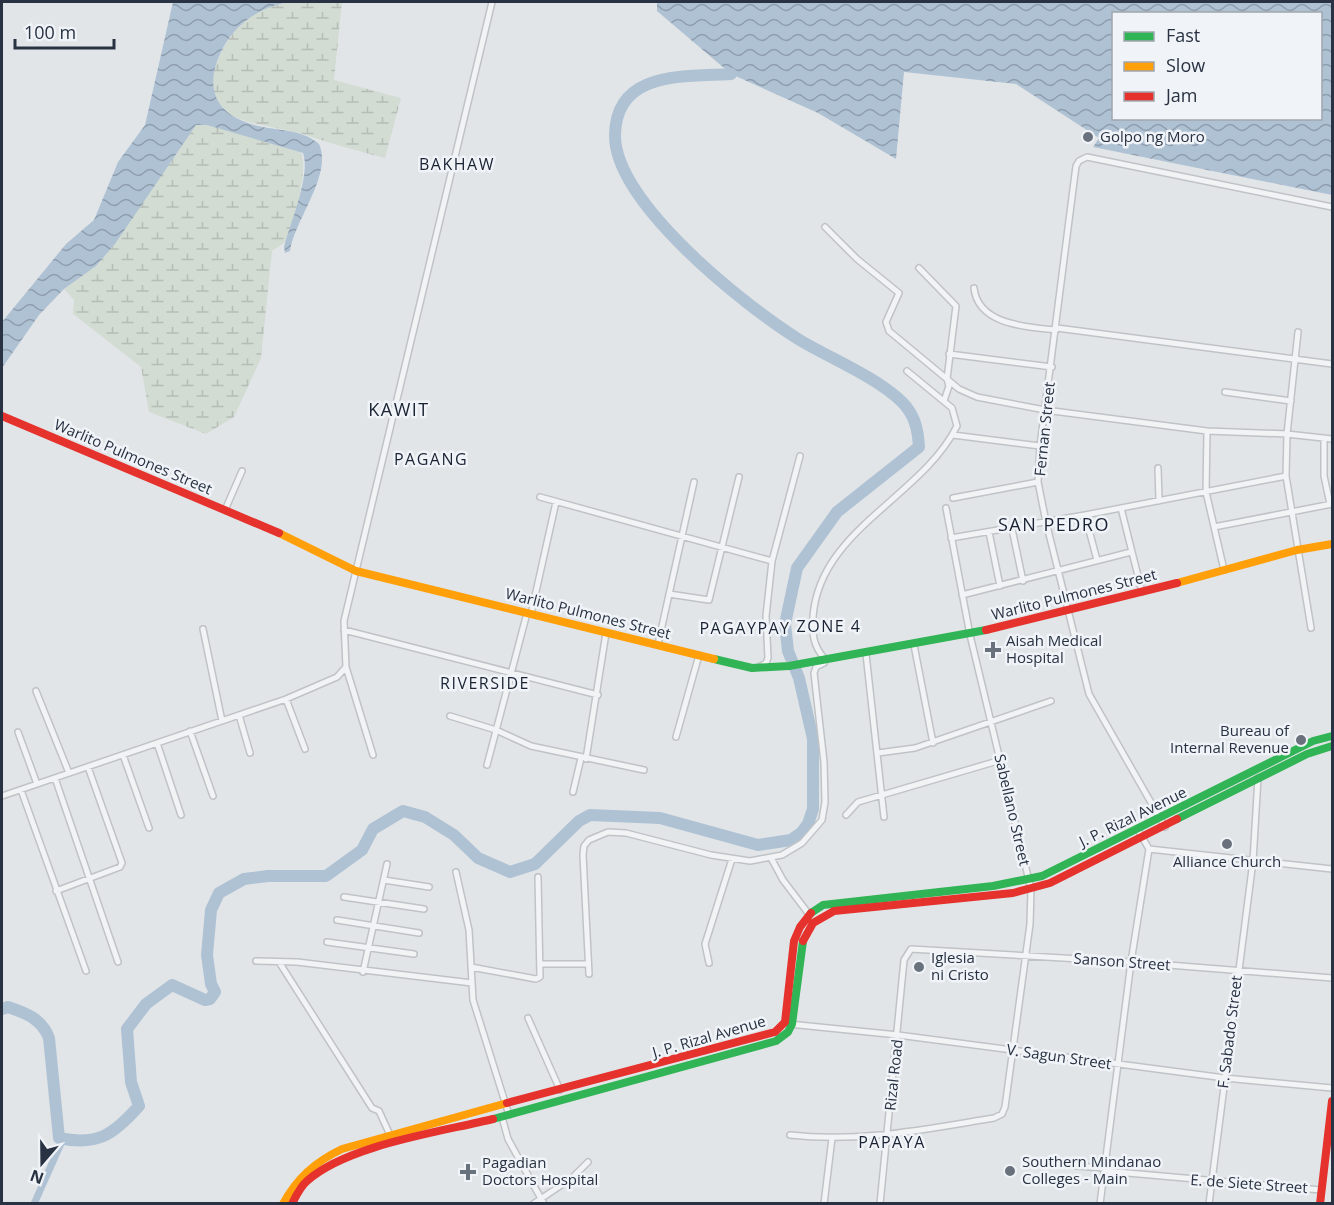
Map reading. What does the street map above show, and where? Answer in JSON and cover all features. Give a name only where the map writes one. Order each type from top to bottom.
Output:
[{"type":"main road","name":"Warlito Pulmones Street","points":[[2,416],[266,527],[356,571],[658,644],[740,667],[770,668],[814,662],[970,635],[1070,612],[1297,550],[1332,544]]},
{"type":"main road","name":"J. P. Rizal Avenue","points":[[789,1023],[793,944],[800,924],[808,913],[834,901],[1029,880],[1100,849],[1313,741],[1332,736]]},
{"type":"main road","name":"J. P. Rizal Avenue","points":[[283,1203],[325,1156],[354,1144],[716,1050],[782,1038],[789,1023],[801,950],[808,928],[824,914],[1031,889],[1143,838],[1307,754],[1332,746]]},
{"type":"main road","points":[[1203,797],[1208,806]]},
{"type":"main road","points":[[1100,849],[1104,857]]},
{"type":"main road","points":[[898,894],[899,904]]},
{"type":"main road","name":"J. P. Rizal Avenue","points":[[292,1203],[302,1180],[357,1153],[719,1059],[766,1041]]},
{"type":"main road","points":[[716,1050],[719,1059]]},
{"type":"main road","points":[[658,1065],[660,1074]]},
{"type":"main road","points":[[606,1079],[609,1088]]},
{"type":"main road","points":[[1320,1203],[1332,1101]]},
{"type":"main road","points":[[449,1120],[452,1129]]},
{"type":"main road","points":[[399,1133],[401,1142]]},
{"type":"main road","points":[[354,1144],[357,1153]]},
{"type":"street","points":[[373,755],[346,668],[344,630],[356,571],[492,2]]},
{"type":"street","name":"Fernan Street","points":[[1165,827],[1092,702],[1038,482],[1040,446],[1057,329],[1076,166],[1079,161],[1087,157],[1332,207]]},
{"type":"street","points":[[825,227],[857,259],[899,293],[886,326],[958,389],[977,397],[1045,410],[1207,431],[1287,434],[1332,439]]},
{"type":"street","points":[[919,268],[956,306],[949,354],[947,379],[949,386],[944,400]]},
{"type":"street","points":[[974,288],[975,300],[988,315],[1014,324],[1332,364]]},
{"type":"street","points":[[1298,332],[1287,434],[1286,476],[1311,628]]},
{"type":"street","points":[[949,354],[1052,367]]},
{"type":"street","points":[[589,974],[583,855],[584,846],[589,840],[608,832],[626,833],[732,859],[750,861],[771,858],[792,851],[822,820],[825,802],[824,762],[814,673],[816,667],[829,659],[814,642],[812,625],[816,594],[826,570],[842,548],[927,466],[953,435],[957,426],[957,417],[952,408],[907,370]]},
{"type":"street","points":[[1225,392],[1291,401]]},
{"type":"street","points":[[1207,431],[1206,492],[1224,570]]},
{"type":"street","points":[[953,435],[1040,446]]},
{"type":"street","points":[[1214,527],[1331,504],[1323,468],[1324,438]]},
{"type":"street","points":[[757,668],[768,658],[766,615],[772,561],[800,456]]},
{"type":"street","points":[[1158,468],[1159,501]]},
{"type":"street","points":[[225,510],[242,471]]},
{"type":"street","points":[[951,538],[1286,476]]},
{"type":"street","points":[[669,594],[708,602],[739,477]]},
{"type":"street","points":[[658,644],[694,482]]},
{"type":"street","points":[[953,498],[1038,482]]},
{"type":"street","points":[[540,497],[772,561]]},
{"type":"street","points":[[487,765],[529,613],[556,502]]},
{"type":"street","name":"Sabellano Street","points":[[888,1136],[994,1118],[1002,1114],[1026,955],[1031,889],[970,635],[946,508]]},
{"type":"street","points":[[1121,508],[1142,592]]},
{"type":"street","points":[[1085,515],[1096,560]]},
{"type":"street","points":[[1012,528],[1023,581]]},
{"type":"street","points":[[989,532],[1000,586]]},
{"type":"street","points":[[962,595],[1131,552]]},
{"type":"street","points":[[203,629],[222,721]]},
{"type":"street","points":[[344,630],[598,695]]},
{"type":"street","points":[[573,792],[598,695],[606,633]]},
{"type":"street","points":[[914,645],[933,742]]},
{"type":"street","points":[[866,654],[884,817]]},
{"type":"street","points":[[676,737],[699,655]]},
{"type":"street","points":[[2,796],[286,699],[337,677],[346,668]]},
{"type":"street","points":[[36,691],[69,773]]},
{"type":"street","points":[[286,699],[305,749]]},
{"type":"street","points":[[878,753],[933,742],[1051,701]]},
{"type":"street","points":[[238,715],[250,753]]},
{"type":"street","points":[[450,716],[496,730],[531,746],[583,759],[644,770]]},
{"type":"street","points":[[18,732],[37,784]]},
{"type":"street","points":[[190,732],[213,795]]},
{"type":"street","points":[[157,743],[181,815]]},
{"type":"street","points":[[123,755],[149,828]]},
{"type":"street","points":[[846,815],[852,806],[883,794],[1001,760]]},
{"type":"street","points":[[56,891],[120,867],[122,860],[88,767]]},
{"type":"street","points":[[1254,771],[1259,780]]},
{"type":"street","points":[[55,778],[118,962]]},
{"type":"street","name":"F. Sabado Street","points":[[1209,1203],[1252,861],[1259,780]]},
{"type":"street","points":[[21,790],[86,971]]},
{"type":"street","points":[[1100,1203],[1131,962],[1149,849],[1138,830]]},
{"type":"street","points":[[1149,849],[1332,868]]},
{"type":"street","points":[[771,858],[783,880],[808,913]]},
{"type":"street","points":[[709,963],[705,941],[732,859]]},
{"type":"street","points":[[363,972],[387,864]]},
{"type":"street","points":[[456,872],[469,930],[476,1012],[506,1105],[508,1138],[542,1201]]},
{"type":"street","points":[[471,967],[536,979],[540,977],[542,964],[538,877]]},
{"type":"street","points":[[384,880],[429,887]]},
{"type":"street","points":[[344,897],[424,909]]},
{"type":"street","points":[[337,920],[419,933]]},
{"type":"street","points":[[327,942],[414,954]]},
{"type":"street","name":"Sanson Street","points":[[911,949],[1131,962],[1332,978]]},
{"type":"street","name":"Rizal Road","points":[[880,1203],[904,960],[911,949]]},
{"type":"street","points":[[256,961],[472,983]]},
{"type":"street","points":[[279,962],[372,1108],[379,1111],[390,1136]]},
{"type":"street","points":[[542,964],[588,964]]},
{"type":"street","points":[[528,1018],[561,1091]]},
{"type":"street","name":"V. Sagun Street","points":[[789,1023],[1225,1078],[1332,1088]]},
{"type":"street","points":[[790,1135],[832,1138],[888,1136]]},
{"type":"street","points":[[824,1203],[832,1138]]},
{"type":"street","points":[[533,1203],[542,1201],[588,1162]]},
{"type":"street","name":"E. de Siete Street","points":[[1076,1166],[1212,1182],[1321,1190]]},
{"type":"green space","points":[[288,2],[342,2],[334,80],[401,98],[385,158],[306,135],[250,122],[233,116],[220,107],[213,94],[213,76],[228,41],[249,18],[267,8]]},
{"type":"green space","points":[[207,124],[300,152],[303,167],[300,194],[290,232],[286,241],[272,251],[261,358],[234,417],[206,434],[149,412],[141,367],[73,314],[74,300],[64,289],[96,266],[115,244],[193,127]]},
{"type":"water","points":[[173,2],[288,2],[259,12],[235,31],[223,48],[217,63],[214,89],[224,109],[234,117],[247,123],[300,134],[319,144],[322,156],[321,169],[290,251],[285,253],[284,247],[302,186],[305,162],[303,153],[207,125],[196,125],[115,244],[96,266],[64,289],[39,315],[2,368],[2,322],[66,244],[94,220],[118,162],[145,125]]},
{"type":"water","points":[[657,2],[1332,2],[1332,195],[1093,147],[1099,138],[1016,84],[904,72],[896,159],[818,113],[731,74],[657,11]]},
{"type":"waterway","points":[[2,1009],[8,1007],[21,1012],[38,1021],[46,1031],[49,1038],[59,1138],[95,1139],[113,1131],[139,1106],[131,1082],[127,1029],[146,1004],[172,985],[205,1000],[210,999],[215,992],[211,984],[207,955],[211,910],[219,893],[244,879],[268,876],[326,876],[362,850],[373,829],[403,811],[425,817],[454,835],[478,858],[510,872],[535,864],[579,821],[590,815],[660,818],[758,845],[791,840],[801,833],[808,824],[813,809],[813,739],[799,678],[788,651],[785,624],[797,568],[837,512],[919,447],[919,441],[910,412],[891,393],[798,339],[746,302],[716,277],[658,220],[636,190],[620,162],[615,135],[618,114],[627,98],[640,88],[656,81],[674,77],[731,74]]},
{"type":"waterway","points":[[34,1204],[63,1139]]},
{"type":"traffic: fast","points":[[714,659],[752,668],[789,666],[986,630]]},
{"type":"traffic: fast","points":[[811,913],[823,905],[993,886],[1042,876],[1313,741],[1332,736]]},
{"type":"traffic: fast","points":[[1177,819],[1307,754],[1332,746]]},
{"type":"traffic: fast","points":[[493,1119],[776,1041],[788,1032],[792,1024],[803,941]]},
{"type":"traffic: slow","points":[[279,533],[356,571],[714,659]]},
{"type":"traffic: slow","points":[[1177,583],[1297,550],[1332,544]]},
{"type":"traffic: slow","points":[[283,1204],[294,1186],[308,1172],[323,1159],[342,1149],[507,1103]]},
{"type":"traffic: jam","points":[[2,416],[279,533]]},
{"type":"traffic: jam","points":[[986,630],[1177,583]]},
{"type":"traffic: jam","points":[[803,941],[813,923],[834,911],[1013,893],[1050,883],[1177,819]]},
{"type":"traffic: jam","points":[[507,1103],[775,1032],[785,1022],[794,941],[800,927],[811,913]]},
{"type":"traffic: jam","points":[[1320,1204],[1332,1101]]},
{"type":"traffic: jam","points":[[292,1204],[307,1181],[345,1158],[395,1141],[493,1119]]},
{"type":"place","name":"Golpo ng Moro","points":[[1088,137]]},
{"type":"place","name":"Aisah Medical Hospital","points":[[993,650]]},
{"type":"place","name":"Bureau of Internal Revenue","points":[[1301,740]]},
{"type":"place","name":"Alliance Church","points":[[1227,844]]},
{"type":"place","name":"Iglesia ni Cristo","points":[[919,967]]},
{"type":"place","name":"Southern Mindanao Colleges - Main","points":[[1010,1171]]},
{"type":"place","name":"Pagadian Doctors Hospital","points":[[468,1172]]},
{"type":"district","name":"BAKHAW","points":[[457,164]]},
{"type":"district","name":"KAWIT","points":[[399,410]]},
{"type":"district","name":"PAGANG","points":[[431,459]]},
{"type":"district","name":"SAN PEDRO","points":[[1054,525]]},
{"type":"district","name":"ZONE 4","points":[[829,626]]},
{"type":"district","name":"PAGAYPAY","points":[[745,628]]},
{"type":"district","name":"RIVERSIDE","points":[[485,683]]},
{"type":"district","name":"PAPAYA","points":[[892,1142]]}]
